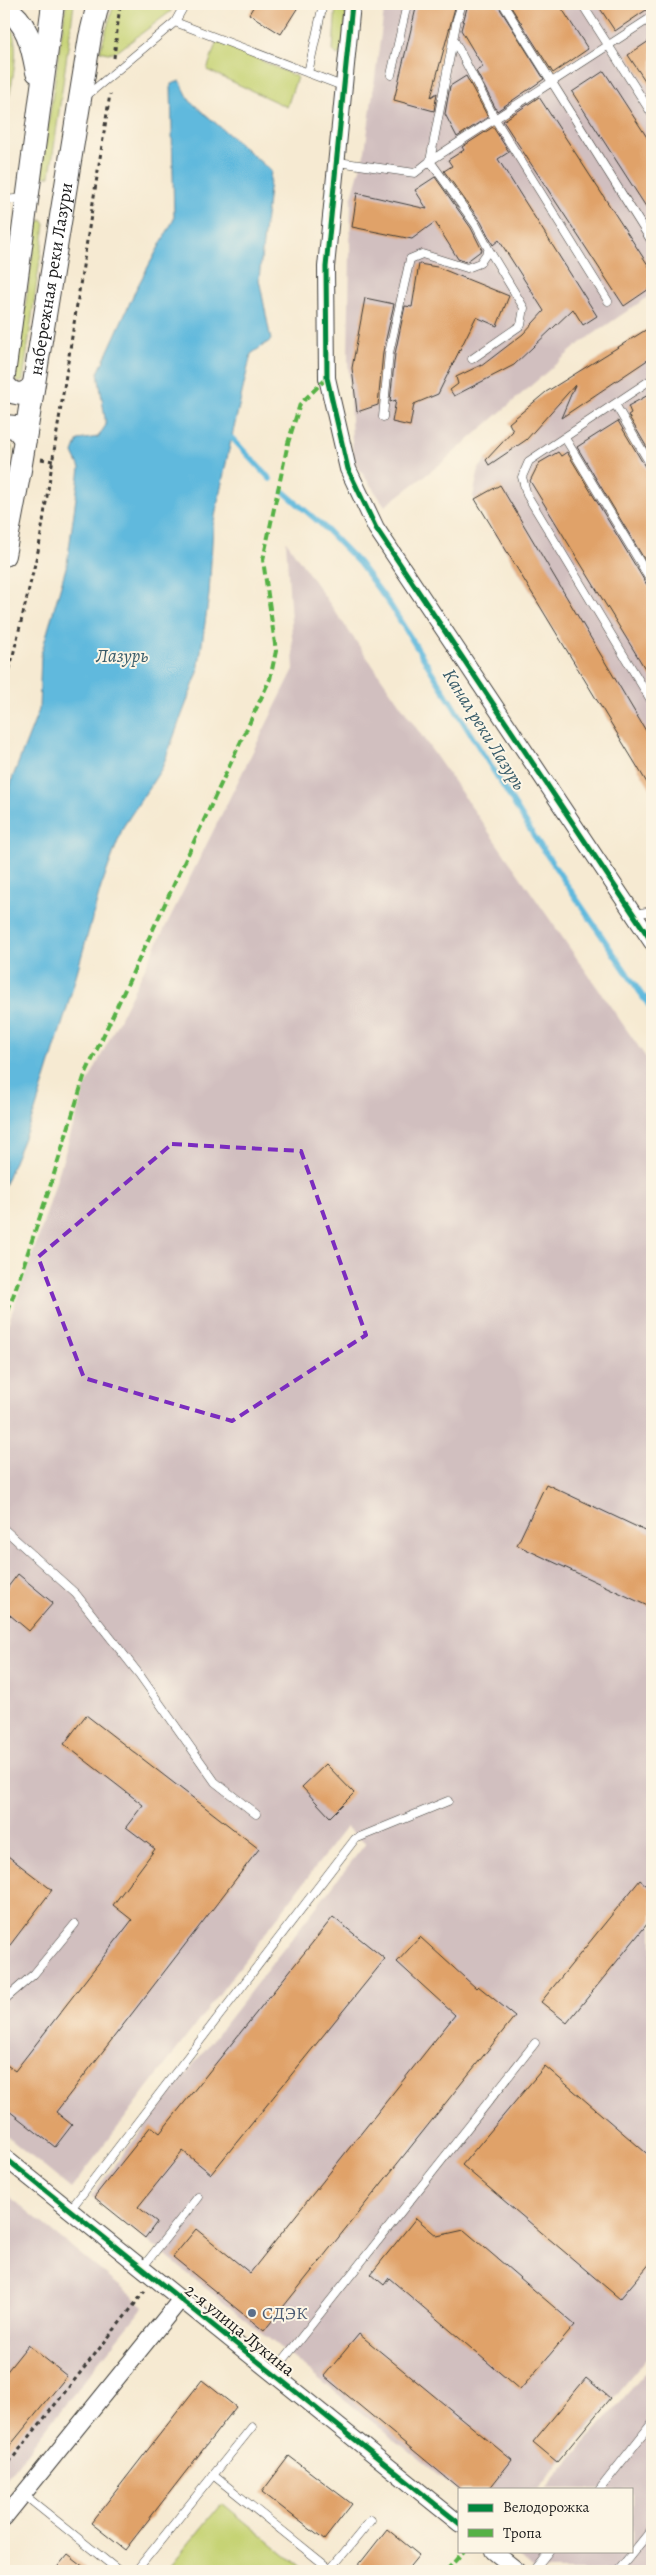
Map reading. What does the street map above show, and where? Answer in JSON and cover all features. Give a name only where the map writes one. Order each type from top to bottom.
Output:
[{"type":"main road","name":"набережная реки Лазури","points":[[4,375],[53,4]]},
{"type":"main road","name":"набережная реки Лазури","points":[[4,555],[98,4]]},
{"type":"main road","points":[[4,7],[19,20],[28,34],[40,94]]},
{"type":"main road","points":[[27,198],[63,204]]},
{"type":"main road","points":[[4,384],[11,392],[19,394],[27,392],[33,386]]},
{"type":"main road","points":[[4,426],[16,427],[25,439]]},
{"type":"street","points":[[352,4],[338,162],[326,267],[327,378],[348,469],[376,528],[652,942]]},
{"type":"street","name":"2-я улица Лукина","points":[[4,2156],[458,2522]]},
{"type":"street","points":[[4,2518],[180,2299]]},
{"type":"street","points":[[494,2552],[518,2571]]},
{"type":"lane","points":[[80,101],[175,22],[185,4]]},
{"type":"lane","points":[[308,73],[324,4]]},
{"type":"lane","points":[[391,76],[407,4]]},
{"type":"lane","points":[[462,4],[453,38],[430,161],[476,225],[524,308],[521,325],[472,360]]},
{"type":"lane","points":[[503,4],[652,242]]},
{"type":"lane","points":[[582,4],[652,114]]},
{"type":"lane","points":[[338,162],[415,172],[652,17]]},
{"type":"lane","points":[[175,22],[345,87]]},
{"type":"lane","points":[[453,38],[495,119],[608,301]]},
{"type":"lane","points":[[4,200],[27,198]]},
{"type":"lane","points":[[383,417],[389,353],[410,259],[422,254],[467,268],[480,263],[489,250]]},
{"type":"lane","points":[[652,379],[529,461],[522,477],[527,495],[652,702]]},
{"type":"lane","points":[[615,404],[652,467]]},
{"type":"lane","points":[[565,438],[652,582]]},
{"type":"lane","points":[[635,914],[652,911]]},
{"type":"lane","points":[[4,1529],[76,1594],[140,1674],[215,1782],[256,1814]]},
{"type":"lane","points":[[70,2210],[355,1839],[448,1801]]},
{"type":"lane","points":[[4,2000],[34,1974],[74,1924]]},
{"type":"lane","points":[[272,2373],[535,2043]]},
{"type":"lane","points":[[142,2268],[198,2197]]},
{"type":"lane","points":[[601,2488],[652,2424]]},
{"type":"lane","points":[[136,2571],[252,2427]]},
{"type":"lane","points":[[213,2475],[330,2570],[371,2520]]},
{"type":"lane","points":[[23,2494],[119,2571]]},
{"type":"lane","points":[[634,2551],[652,2529]]},
{"type":"lane","points":[[533,2571],[548,2552]]},
{"type":"lane","points":[[618,2571],[633,2552]]},
{"type":"path","points":[[4,693],[39,547],[112,75],[120,4]]},
{"type":"path","points":[[38,459],[53,461]]},
{"type":"path","points":[[4,2469],[155,2279]]},
{"type":"highlighted area","points":[[172,1144],[301,1151],[366,1335],[232,1421],[84,1378],[38,1257]]},
{"type":"shaded area","points":[[385,4],[652,4],[652,294],[579,344],[443,462],[385,506],[353,460],[348,359],[351,200],[365,151]]},
{"type":"shaded area","points":[[652,326],[652,791],[473,497],[479,468],[513,431],[509,423],[546,392]]},
{"type":"shaded area","points":[[286,541],[652,1066],[652,2352],[539,2488],[458,2488],[458,2490],[91,2196],[366,1843],[346,1827],[71,2189],[4,2134],[4,1335],[42,1227],[85,1088],[294,669]]},
{"type":"shaded area","points":[[4,2192],[144,2306],[4,2481]]},
{"type":"shaded area","points":[[652,2365],[652,2571],[535,2571],[513,2552],[634,2552],[634,2488],[546,2488]]},
{"type":"green space","points":[[66,4],[74,4],[50,176],[44,177],[41,174]]},
{"type":"green space","points":[[114,4],[174,4],[170,12],[118,51],[108,53],[100,51]]},
{"type":"green space","points":[[336,4],[347,4],[343,52],[337,55],[333,51]]},
{"type":"green space","points":[[4,20],[11,28],[14,38],[15,66],[4,118]]},
{"type":"green space","points":[[217,40],[297,77],[287,107],[207,70]]},
{"type":"green space","points":[[42,220],[45,224],[23,381],[18,383],[15,379],[37,223]]},
{"type":"green space","points":[[9,443],[12,447],[4,490],[4,444]]},
{"type":"green space","points":[[222,2503],[305,2571],[166,2571]]},
{"type":"water","name":"Лазурь","points":[[180,81],[190,101],[271,171],[259,279],[271,340],[251,354],[228,454],[213,526],[209,595],[198,672],[162,768],[123,827],[101,887],[65,1015],[35,1111],[4,1186],[4,817],[12,779],[39,710],[41,654],[67,564],[80,468],[73,453],[78,440],[98,437],[106,425],[98,373],[136,289],[174,219],[171,84]]},
{"type":"building","points":[[255,4],[300,4],[281,34],[249,14]]},
{"type":"building","points":[[417,4],[456,4],[431,97],[437,93],[434,111],[394,100]]},
{"type":"building","points":[[468,4],[497,4],[544,79],[497,111],[476,71],[483,67],[461,30]]},
{"type":"building","points":[[509,4],[559,4],[588,49],[553,73]]},
{"type":"building","points":[[597,4],[652,4],[652,6],[615,31]]},
{"type":"building","points":[[652,39],[652,91],[628,55]]},
{"type":"building","points":[[604,71],[652,145],[652,216],[572,92]]},
{"type":"building","points":[[466,76],[488,117],[457,137],[445,114],[450,86]]},
{"type":"building","points":[[539,97],[652,271],[652,287],[624,306],[503,121]]},
{"type":"building","points":[[493,127],[509,152],[498,159],[597,316],[583,325],[573,309],[514,365],[454,396],[450,390],[458,384],[456,377],[481,365],[480,367],[523,334],[544,311],[499,240],[493,245],[481,222],[444,171],[452,166],[448,160],[464,150],[462,147]]},
{"type":"building","points":[[435,177],[471,228],[482,250],[466,262],[458,259],[435,222],[412,239],[352,227],[357,193],[427,209],[415,190]]},
{"type":"building","points":[[419,264],[437,267],[509,296],[497,326],[476,317],[438,394],[414,404],[410,426],[392,422],[396,400],[390,402],[395,354],[405,306],[412,307]]},
{"type":"building","points":[[365,298],[394,304],[383,352],[378,405],[357,412],[352,368]]},
{"type":"building","points":[[652,326],[652,357],[561,418],[575,385],[526,440],[489,465],[486,460],[513,431],[509,423],[546,392]]},
{"type":"building","points":[[652,393],[652,456],[628,415],[631,413],[628,406]]},
{"type":"building","points":[[618,421],[647,470],[652,473],[652,572],[577,447]]},
{"type":"building","points":[[558,452],[561,456],[567,452],[647,585],[652,588],[652,680],[530,481],[539,463]]},
{"type":"building","points":[[500,485],[652,741],[652,791],[475,499]]},
{"type":"building","points":[[546,1484],[652,1534],[652,1608],[517,1545]]},
{"type":"building","points":[[18,1574],[53,1603],[29,1631],[4,1610],[4,1592]]},
{"type":"building","points":[[86,1715],[259,1849],[56,2112],[72,2125],[55,2147],[4,2107],[4,2063],[15,2071],[132,1920],[113,1905],[155,1849],[126,1827],[143,1805],[64,1744]]},
{"type":"building","points":[[326,1764],[354,1793],[330,1817],[302,1787]]},
{"type":"building","points":[[4,1853],[52,1890],[4,1953]]},
{"type":"building","points":[[640,1880],[652,1890],[652,1918],[567,2023],[541,2002]]},
{"type":"building","points":[[333,1917],[385,1959],[211,2174],[183,2151],[138,2207],[157,2222],[145,2238],[94,2197],[151,2126],[160,2133]]},
{"type":"building","points":[[420,1937],[476,1988],[478,1986],[515,2016],[264,2331],[173,2257],[196,2229],[250,2273],[455,2015],[397,1962]]},
{"type":"building","points":[[545,2066],[652,2158],[652,2261],[620,2299],[462,2165]]},
{"type":"building","points":[[416,2218],[437,2236],[464,2230],[575,2325],[520,2390],[389,2278],[384,2285],[371,2274]]},
{"type":"building","points":[[359,2334],[512,2460],[490,2488],[459,2488],[324,2376]]},
{"type":"building","points":[[28,2345],[67,2376],[4,2453],[4,2375]]},
{"type":"building","points":[[586,2378],[610,2398],[557,2462],[533,2442]]},
{"type":"building","points":[[202,2380],[236,2407],[125,2550],[91,2523]]},
{"type":"building","points":[[289,2456],[352,2504],[324,2540],[262,2492]]},
{"type":"building","points":[[387,2529],[419,2555],[406,2571],[354,2571]]},
{"type":"building","points":[[68,2554],[90,2571],[54,2571]]},
{"type":"waterway","points":[[225,439],[232,438],[270,479]]},
{"type":"waterway","name":"Канал реки Лазурь","points":[[284,492],[322,525],[359,563],[391,606],[534,836],[652,1010]]},
{"type":"waterway","points":[[643,998],[652,997]]},
{"type":"marked path","points":[[4,1323],[50,1187],[84,1077],[270,679],[276,651],[263,560],[288,443],[300,404],[327,378]]},
{"type":"marked path","points":[[446,2571],[463,2552]]},
{"type":"cycle path","points":[[352,4],[326,267],[327,378],[348,469],[376,528],[652,942]]},
{"type":"cycle path","points":[[4,2157],[458,2522]]},
{"type":"place","name":"СДЭК","points":[[252,2313]]}]
